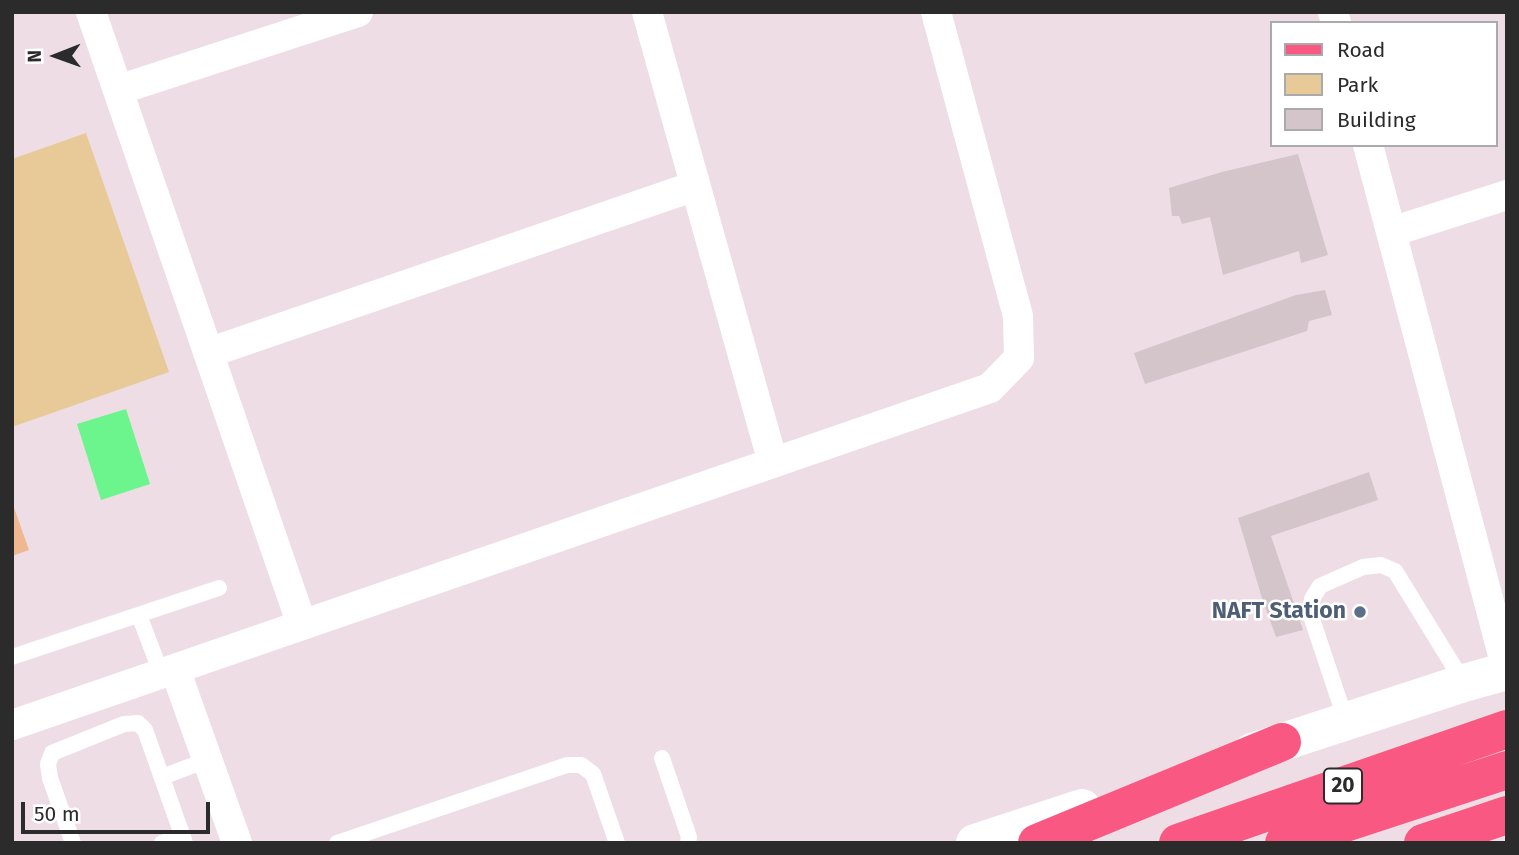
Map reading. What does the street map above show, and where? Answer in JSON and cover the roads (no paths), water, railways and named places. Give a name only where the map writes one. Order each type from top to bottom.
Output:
[{"type":"main road","points":[[975,843],[1507,670]]},
{"type":"main road","name":"20","points":[[1178,843],[1507,729]]},
{"type":"main road","points":[[1037,843],[1282,742]]},
{"type":"main road","points":[[1284,843],[1507,770]]},
{"type":"main road","points":[[1423,843],[1507,815]]},
{"type":"street","points":[[91,12],[302,625]]},
{"type":"street","points":[[118,90],[358,12]]},
{"type":"street","points":[[647,12],[773,463]]},
{"type":"street","points":[[12,725],[990,388],[1019,358],[1018,316],[936,12]]},
{"type":"street","points":[[1369,147],[1507,670]]},
{"type":"street","points":[[208,353],[695,186]]},
{"type":"street","points":[[1391,232],[1507,195]]},
{"type":"street","points":[[168,671],[207,760],[237,843]]},
{"type":"lane","points":[[1346,721],[1310,613],[1312,599],[1320,586],[1363,566],[1381,565],[1395,571],[1464,683]]},
{"type":"lane","points":[[12,657],[219,588]]},
{"type":"lane","points":[[139,615],[168,671]]},
{"type":"lane","points":[[73,843],[50,778],[48,764],[52,753],[124,724],[138,723],[145,730],[183,839],[162,843]]},
{"type":"lane","points":[[663,758],[689,837],[688,843]]},
{"type":"lane","points":[[162,777],[207,760]]},
{"type":"lane","points":[[337,843],[567,765],[581,765],[593,774],[617,843]]},
{"type":"place","name":"NAFT Station","points":[[1360,612]]}]
